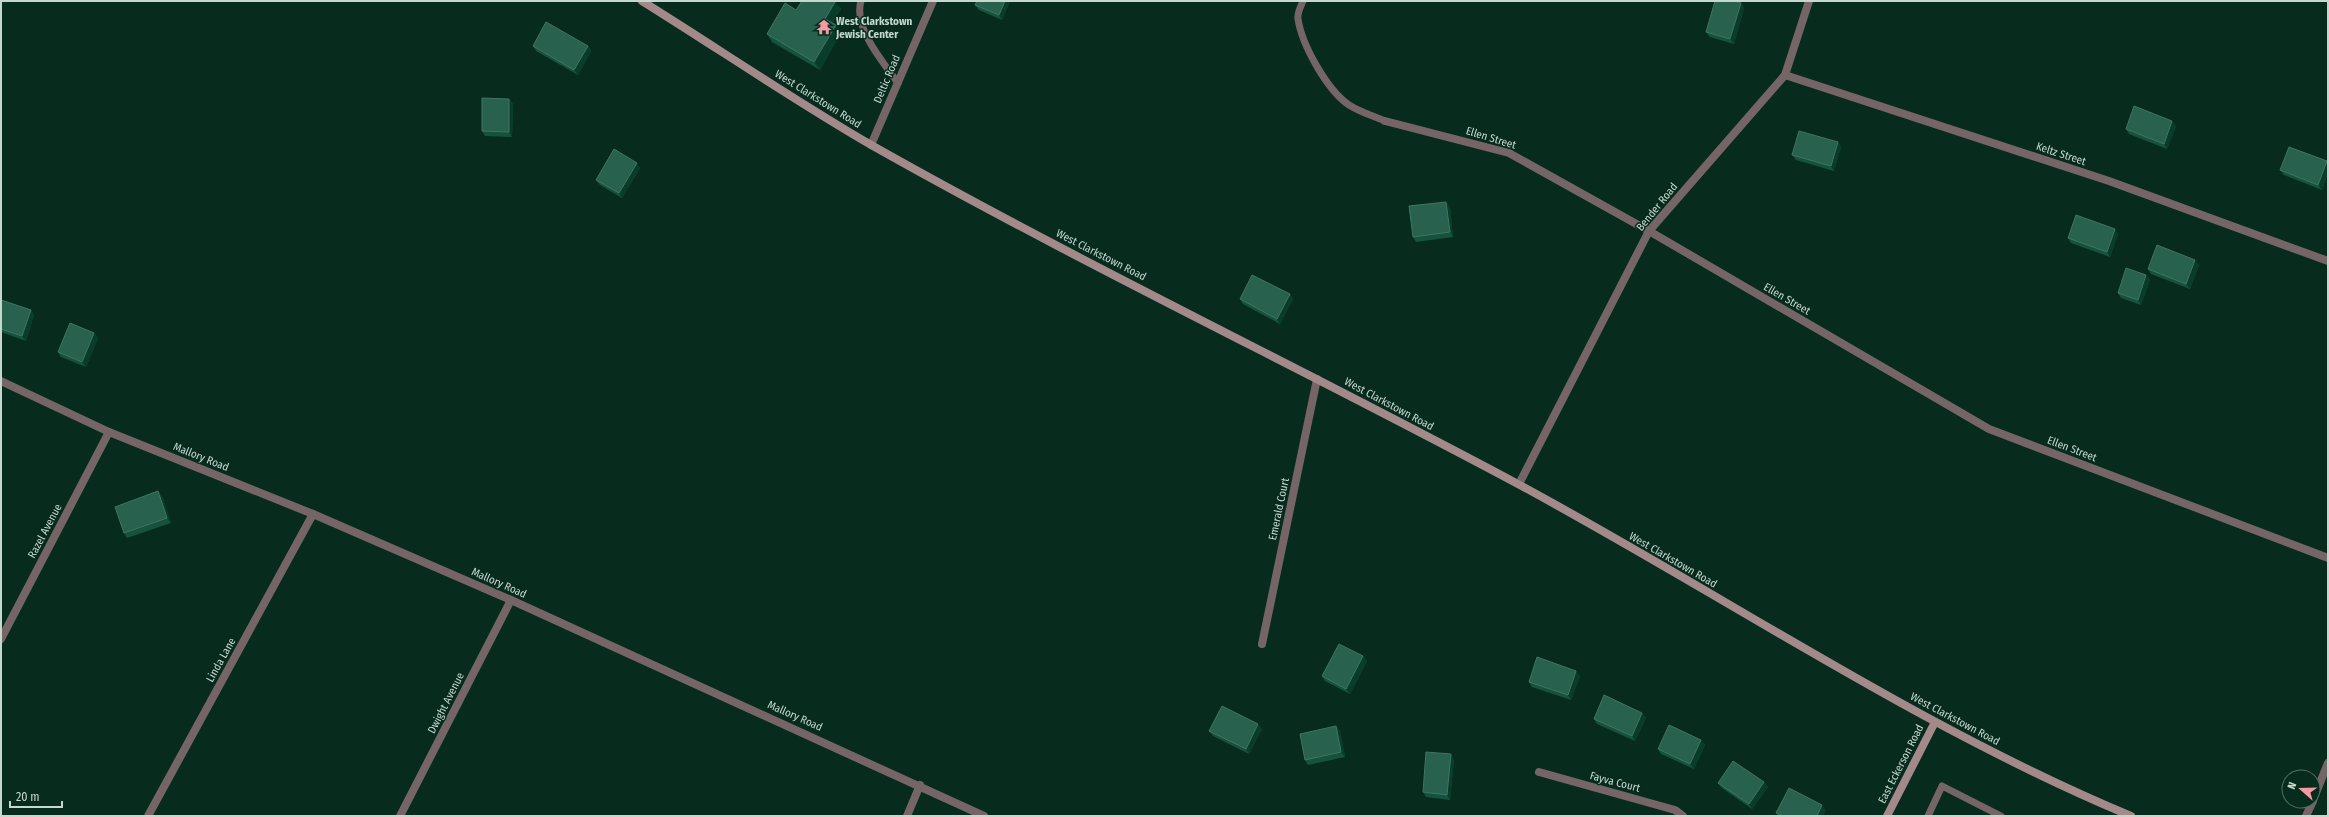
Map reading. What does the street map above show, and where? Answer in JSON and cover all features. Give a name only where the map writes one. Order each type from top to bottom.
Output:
[{"type":"street","name":"West Clarkstown Road","points":[[642,1],[871,145],[1052,243],[1519,484],[1935,722],[2019,765],[2127,815]]},
{"type":"street","name":"Deltic Road","points":[[871,145],[933,1]]},
{"type":"street","name":"Bender Road","points":[[1519,484],[1649,231],[1785,75],[1809,1]]},
{"type":"street","name":"Keltz Street","points":[[1785,75],[2109,181],[2328,261]]},
{"type":"street","name":"Ellen Street","points":[[1385,121],[1509,153],[1649,231],[1989,429],[2328,558]]},
{"type":"street","name":"Emerald Court","points":[[1262,644],[1317,379]]},
{"type":"street","name":"Mallory Road","points":[[1,381],[109,432],[313,514],[511,600],[920,785],[984,816]]},
{"type":"street","name":"Razel Avenue","points":[[1,639],[109,432]]},
{"type":"street","name":"Linda Lane","points":[[148,816],[313,514]]},
{"type":"street","name":"Dwight Avenue","points":[[400,816],[511,600]]},
{"type":"street","name":"East Eckerson Road","points":[[1887,816],[1935,722]]},
{"type":"street","points":[[2321,780],[2328,763]]},
{"type":"street","name":"Fayva Court","points":[[1539,772],[1675,810],[1683,816]]},
{"type":"street","points":[[907,816],[920,785]]},
{"type":"lane","points":[[861,1],[859,22],[876,52],[898,83]]},
{"type":"lane","name":"Ellen Street","points":[[1303,1],[1298,17],[1306,44],[1325,79],[1347,104],[1364,113],[1385,121]]},
{"type":"lane","points":[[1928,816],[1942,786],[2001,816]]},
{"type":"building","points":[[802,1],[835,2],[825,19],[836,25],[814,62],[767,34],[785,3],[796,10]]},
{"type":"building","points":[[977,1],[1005,1],[999,15],[975,5]]},
{"type":"building","points":[[1715,1],[1735,1],[1741,3],[1730,39],[1706,32]]},
{"type":"building","points":[[546,22],[588,46],[574,70],[533,46]]},
{"type":"building","points":[[482,98],[509,99],[509,132],[482,131]]},
{"type":"building","points":[[2134,106],[2172,121],[2164,144],[2126,129]]},
{"type":"building","points":[[1799,131],[1838,142],[1831,166],[1792,155]]},
{"type":"building","points":[[2289,147],[2327,161],[2318,185],[2280,170]]},
{"type":"building","points":[[614,149],[637,163],[619,193],[596,180]]},
{"type":"building","points":[[1446,202],[1450,232],[1413,237],[1409,206]]},
{"type":"building","points":[[2076,215],[2115,229],[2107,252],[2068,238]]},
{"type":"building","points":[[2157,245],[2195,260],[2186,284],[2148,269]]},
{"type":"building","points":[[2126,268],[2146,275],[2138,300],[2118,293]]},
{"type":"building","points":[[1252,275],[1290,294],[1277,319],[1240,299]]},
{"type":"building","points":[[1,300],[31,310],[22,336],[1,329]]},
{"type":"building","points":[[70,323],[94,333],[82,362],[58,352]]},
{"type":"building","points":[[158,491],[167,518],[124,533],[115,507]]},
{"type":"building","points":[[1339,644],[1363,656],[1346,689],[1322,676]]},
{"type":"building","points":[[1537,657],[1576,671],[1568,695],[1529,682]]},
{"type":"building","points":[[1604,695],[1642,713],[1632,736],[1594,719]]},
{"type":"building","points":[[1222,706],[1258,724],[1246,749],[1209,731]]},
{"type":"building","points":[[1669,725],[1701,740],[1690,764],[1658,749]]},
{"type":"building","points":[[1336,726],[1341,752],[1305,760],[1300,734]]},
{"type":"building","points":[[1426,752],[1451,754],[1447,795],[1423,792]]},
{"type":"building","points":[[1733,761],[1764,782],[1749,804],[1718,783]]},
{"type":"building","points":[[1789,788],[1822,805],[1817,816],[1782,816],[1776,813]]},
{"type":"place","name":"West Clarkstown Jewish Center","points":[[824,27]]}]
